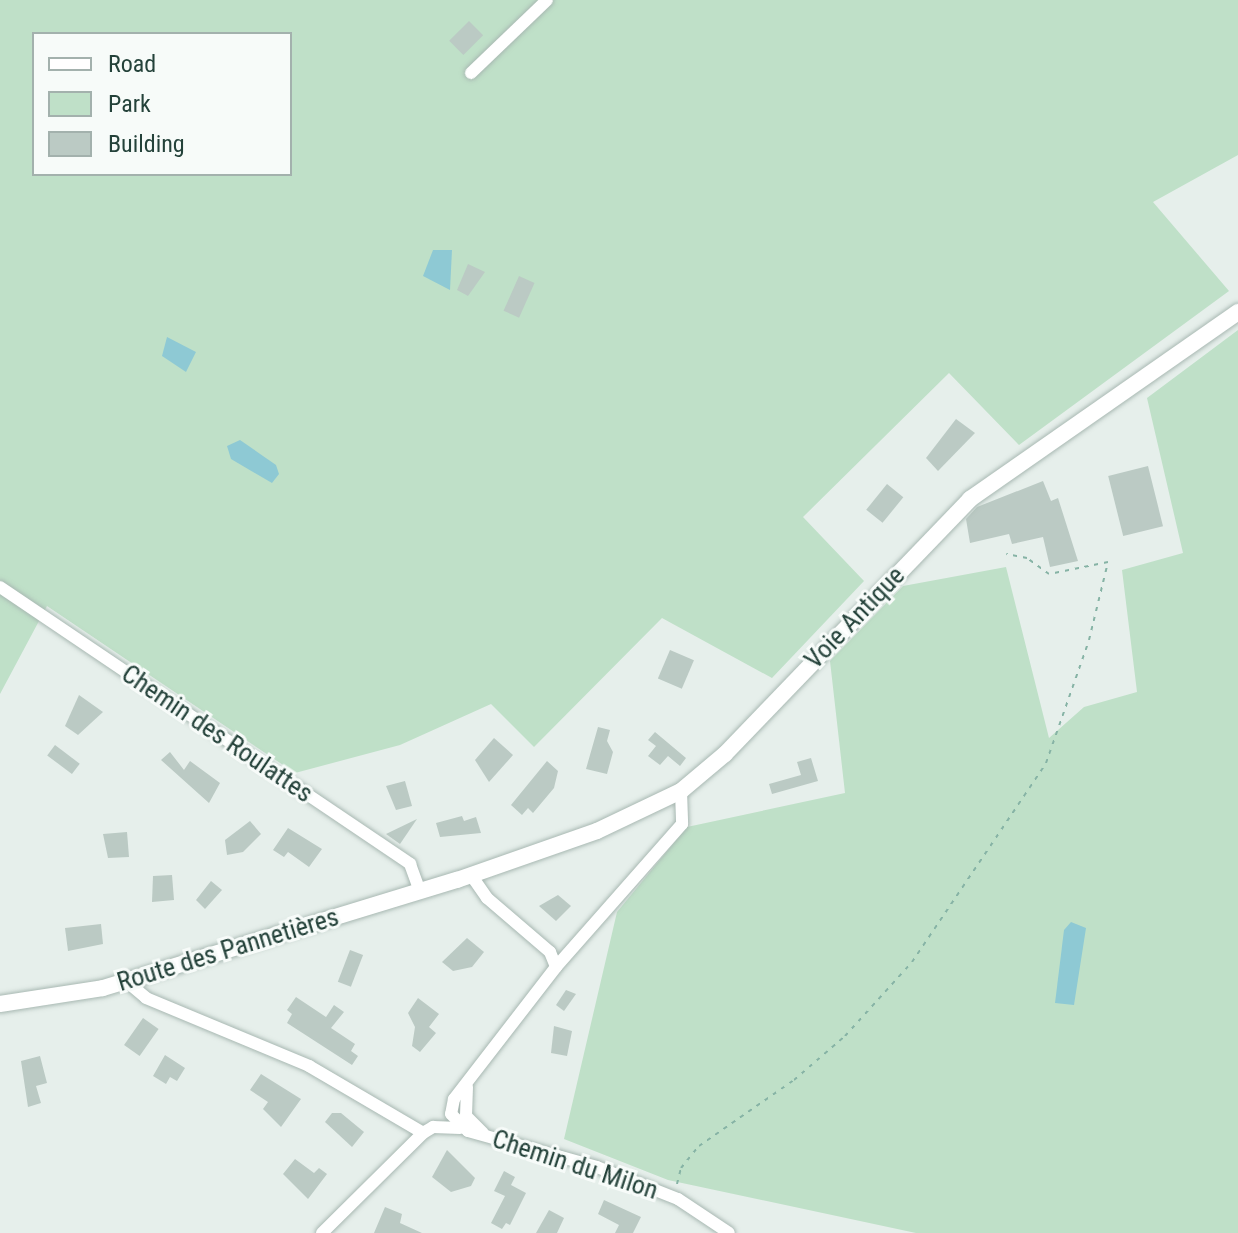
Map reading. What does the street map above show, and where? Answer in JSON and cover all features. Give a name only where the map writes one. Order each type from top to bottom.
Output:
[{"type":"street","points":[[471,73],[547,0]]},
{"type":"street","name":"Voie Antique","points":[[452,881],[597,831],[681,791],[725,754],[970,499],[1238,312]]},
{"type":"street","name":"Chemin des Roulattes","points":[[0,587],[410,864],[420,891]]},
{"type":"street","points":[[322,1233],[454,1104],[556,967],[682,824],[681,791]]},
{"type":"street","points":[[471,875],[487,898],[550,952],[556,967]]},
{"type":"street","name":"Route des Pannetières","points":[[0,1004],[126,981],[452,881]]},
{"type":"street","points":[[126,981],[146,998],[309,1066],[428,1130],[460,1128]]},
{"type":"street","points":[[467,1087],[466,1116],[489,1136]]},
{"type":"street","name":"Chemin du Milon","points":[[454,1104],[451,1114],[460,1128],[597,1167],[673,1197],[729,1233]]},
{"type":"path","points":[[673,1197],[681,1168],[699,1146],[794,1080],[845,1036],[912,962],[1046,763],[1089,640],[1108,562],[1049,574],[1027,558],[1006,554]]},
{"type":"green space","points":[[0,0],[1238,0],[1238,155],[1153,202],[1229,291],[1019,445],[949,373],[803,517],[864,581],[772,678],[662,618],[534,747],[491,704],[400,745],[295,773],[47,606],[0,694]]},
{"type":"green space","points":[[1238,330],[1238,1233],[916,1233],[668,1180],[564,1139],[617,912],[687,827],[845,793],[830,661],[903,586],[1006,567],[1049,738],[1084,707],[1137,692],[1122,570],[1183,553],[1147,398]]},
{"type":"water","points":[[433,250],[452,250],[450,290],[423,276]]},
{"type":"water","points":[[167,337],[196,352],[186,372],[162,356]]},
{"type":"water","points":[[240,440],[276,465],[279,474],[272,483],[231,459],[227,446]]},
{"type":"water","points":[[1071,922],[1086,928],[1074,1005],[1055,1003],[1064,930]]},
{"type":"building","points":[[469,21],[483,35],[463,55],[449,41]]},
{"type":"building","points":[[468,264],[485,272],[468,296],[457,290]]},
{"type":"building","points":[[519,276],[535,283],[519,318],[504,311]]},
{"type":"building","points":[[956,419],[975,433],[938,471],[926,458]]},
{"type":"building","points":[[1148,466],[1163,526],[1123,536],[1108,476]]},
{"type":"building","points":[[1043,481],[1051,501],[1058,498],[1078,561],[1050,567],[1043,537],[1012,544],[1009,534],[970,543],[966,519],[977,507]]},
{"type":"building","points":[[887,484],[903,497],[883,523],[866,510]]},
{"type":"building","points":[[670,650],[694,660],[682,689],[658,679]]},
{"type":"building","points":[[79,695],[103,712],[78,735],[65,726]]},
{"type":"building","points":[[598,727],[610,730],[607,741],[613,752],[607,774],[586,769]]},
{"type":"building","points":[[655,732],[686,758],[680,766],[668,756],[660,765],[648,756],[656,746],[648,740]]},
{"type":"building","points":[[494,738],[513,755],[489,782],[475,760]]},
{"type":"building","points":[[55,745],[80,764],[72,774],[47,755]]},
{"type":"building","points":[[170,752],[184,770],[190,761],[220,783],[209,803],[161,760]]},
{"type":"building","points":[[811,758],[818,781],[772,794],[769,784],[801,775],[797,762]]},
{"type":"building","points":[[547,761],[558,771],[554,788],[533,813],[528,808],[522,815],[511,805]]},
{"type":"building","points":[[405,781],[412,806],[396,810],[386,786]]},
{"type":"building","points":[[462,816],[464,821],[476,817],[481,833],[440,837],[436,823]]},
{"type":"building","points":[[417,819],[400,844],[386,834]]},
{"type":"building","points":[[250,821],[261,834],[243,852],[227,855],[225,840]]},
{"type":"building","points":[[288,828],[322,849],[309,867],[288,852],[284,857],[273,850]]},
{"type":"building","points":[[127,832],[129,857],[108,858],[103,834]]},
{"type":"building","points":[[172,875],[174,900],[152,902],[153,876]]},
{"type":"building","points":[[211,881],[222,890],[205,909],[196,900]]},
{"type":"building","points":[[558,895],[571,906],[556,921],[539,906]]},
{"type":"building","points":[[101,924],[103,944],[68,951],[65,928]]},
{"type":"building","points":[[467,938],[484,952],[472,967],[453,971],[442,962]]},
{"type":"building","points":[[350,950],[363,955],[351,987],[338,982]]},
{"type":"building","points":[[566,990],[576,994],[564,1011],[556,1005]]},
{"type":"building","points":[[296,997],[326,1017],[334,1005],[344,1012],[331,1028],[355,1044],[351,1051],[358,1056],[352,1065],[287,1023],[292,1014],[287,1010]]},
{"type":"building","points":[[418,998],[439,1014],[429,1027],[436,1033],[420,1052],[412,1046],[415,1027],[408,1013]]},
{"type":"building","points":[[143,1018],[159,1029],[140,1056],[124,1045]]},
{"type":"building","points":[[554,1026],[572,1031],[567,1056],[551,1053]]},
{"type":"building","points":[[165,1055],[185,1068],[177,1081],[170,1077],[166,1084],[153,1076]]},
{"type":"building","points":[[40,1056],[47,1083],[36,1086],[41,1103],[28,1107],[21,1061]]},
{"type":"building","points":[[261,1074],[301,1099],[281,1127],[263,1109],[268,1102],[250,1090]]},
{"type":"building","points":[[332,1113],[341,1113],[364,1132],[352,1147],[325,1122]]},
{"type":"building","points":[[447,1150],[475,1178],[471,1186],[451,1192],[432,1177]]},
{"type":"building","points":[[295,1159],[314,1173],[319,1168],[327,1174],[308,1199],[283,1174]]},
{"type":"building","points":[[504,1171],[515,1177],[511,1185],[526,1193],[510,1225],[506,1223],[502,1229],[491,1223],[505,1196],[494,1191]]},
{"type":"building","points":[[604,1200],[641,1217],[633,1233],[615,1233],[619,1225],[598,1214]]},
{"type":"building","points":[[385,1207],[402,1214],[400,1223],[422,1233],[374,1233]]},
{"type":"building","points":[[549,1210],[564,1218],[557,1233],[536,1233]]}]
